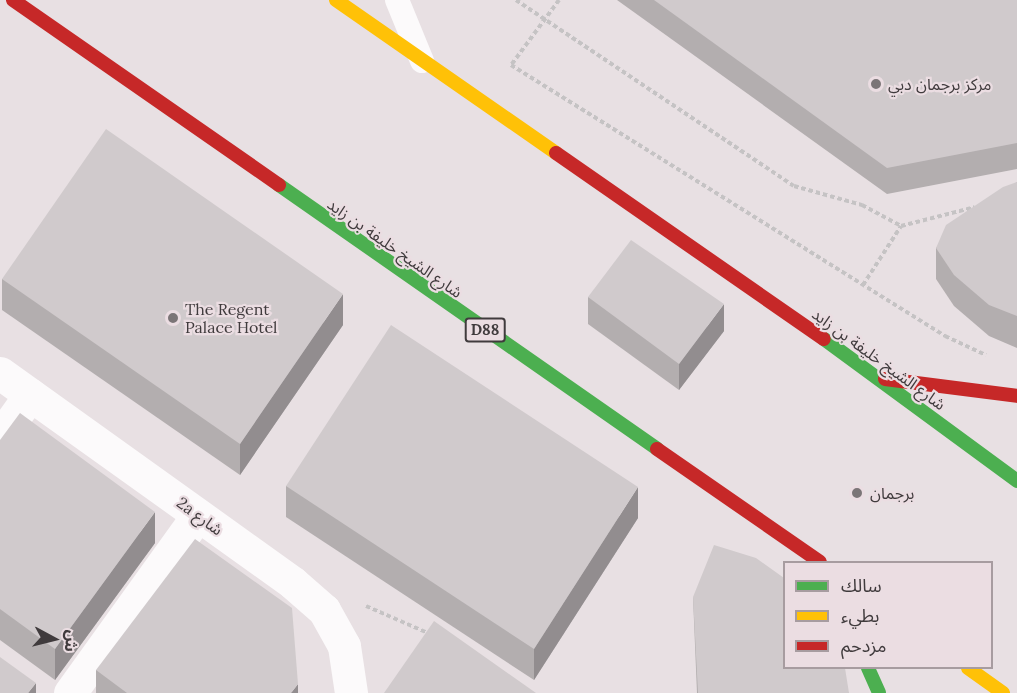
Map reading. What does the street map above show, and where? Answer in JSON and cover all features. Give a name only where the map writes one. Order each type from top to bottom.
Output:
[{"type":"main road","name":"شارع الشيخ خليفة بن زايد","points":[[13,0],[819,561]]},
{"type":"main road","name":"شارع الشيخ خليفة بن زايد","points":[[336,0],[423,63],[880,378],[1017,481]]},
{"type":"main road","points":[[880,378],[956,392],[1017,396]]},
{"type":"main road","points":[[751,514],[784,554]]},
{"type":"main road","points":[[868,669],[879,693]]},
{"type":"main road","points":[[970,669],[1009,690]]},
{"type":"street","name":"2a شارع","points":[[0,373],[198,515],[324,610],[344,646],[351,693]]},
{"type":"street","points":[[0,436],[30,395]]},
{"type":"street","points":[[70,693],[198,515]]},
{"type":"lane","points":[[397,0],[423,63]]},
{"type":"path","points":[[516,0],[544,21],[794,186],[862,205],[902,226]]},
{"type":"path","points":[[559,0],[511,65],[945,336],[996,357]]},
{"type":"path","points":[[862,285],[902,226],[983,205]]},
{"type":"path","points":[[362,605],[440,641]]},
{"type":"building","name":"مركز برجمان دبي","points":[[654,0],[1017,0],[1017,143],[887,168]]},
{"type":"building","name":"The Regent Palace Hotel","points":[[106,129],[343,294],[240,444],[2,279]]},
{"type":"building","points":[[1017,182],[1017,316],[989,305],[954,275],[936,248],[946,225],[1003,187]]},
{"type":"building","points":[[631,240],[724,304],[679,364],[588,297]]},
{"type":"building","points":[[391,325],[638,487],[534,649],[286,486]]},
{"type":"building","points":[[20,413],[155,512],[55,649],[0,609],[0,440]]},
{"type":"building","points":[[195,539],[292,608],[298,684],[291,693],[127,693],[96,670]]},
{"type":"building","points":[[714,545],[756,558],[783,577],[783,669],[845,669],[849,693],[698,693],[693,597]]},
{"type":"building","points":[[434,621],[536,693],[384,693]]},
{"type":"building","points":[[0,657],[36,683],[28,693],[0,693]]},
{"type":"traffic: fast","points":[[279,185],[657,449]]},
{"type":"traffic: fast","points":[[824,339],[1017,481]]},
{"type":"traffic: fast","points":[[868,669],[879,693]]},
{"type":"traffic: slow","points":[[336,0],[556,153]]},
{"type":"traffic: slow","points":[[969,669],[1003,693]]},
{"type":"traffic: jam","points":[[13,0],[279,185]]},
{"type":"traffic: jam","points":[[556,153],[824,339]]},
{"type":"traffic: jam","points":[[885,379],[1017,396]]},
{"type":"traffic: jam","points":[[657,449],[819,561]]},
{"type":"place","name":"مركز برجمان دبي","points":[[876,84]]},
{"type":"place","name":"The Regent Palace Hotel","points":[[173,318]]},
{"type":"place","name":"برجمان","points":[[857,493]]}]
